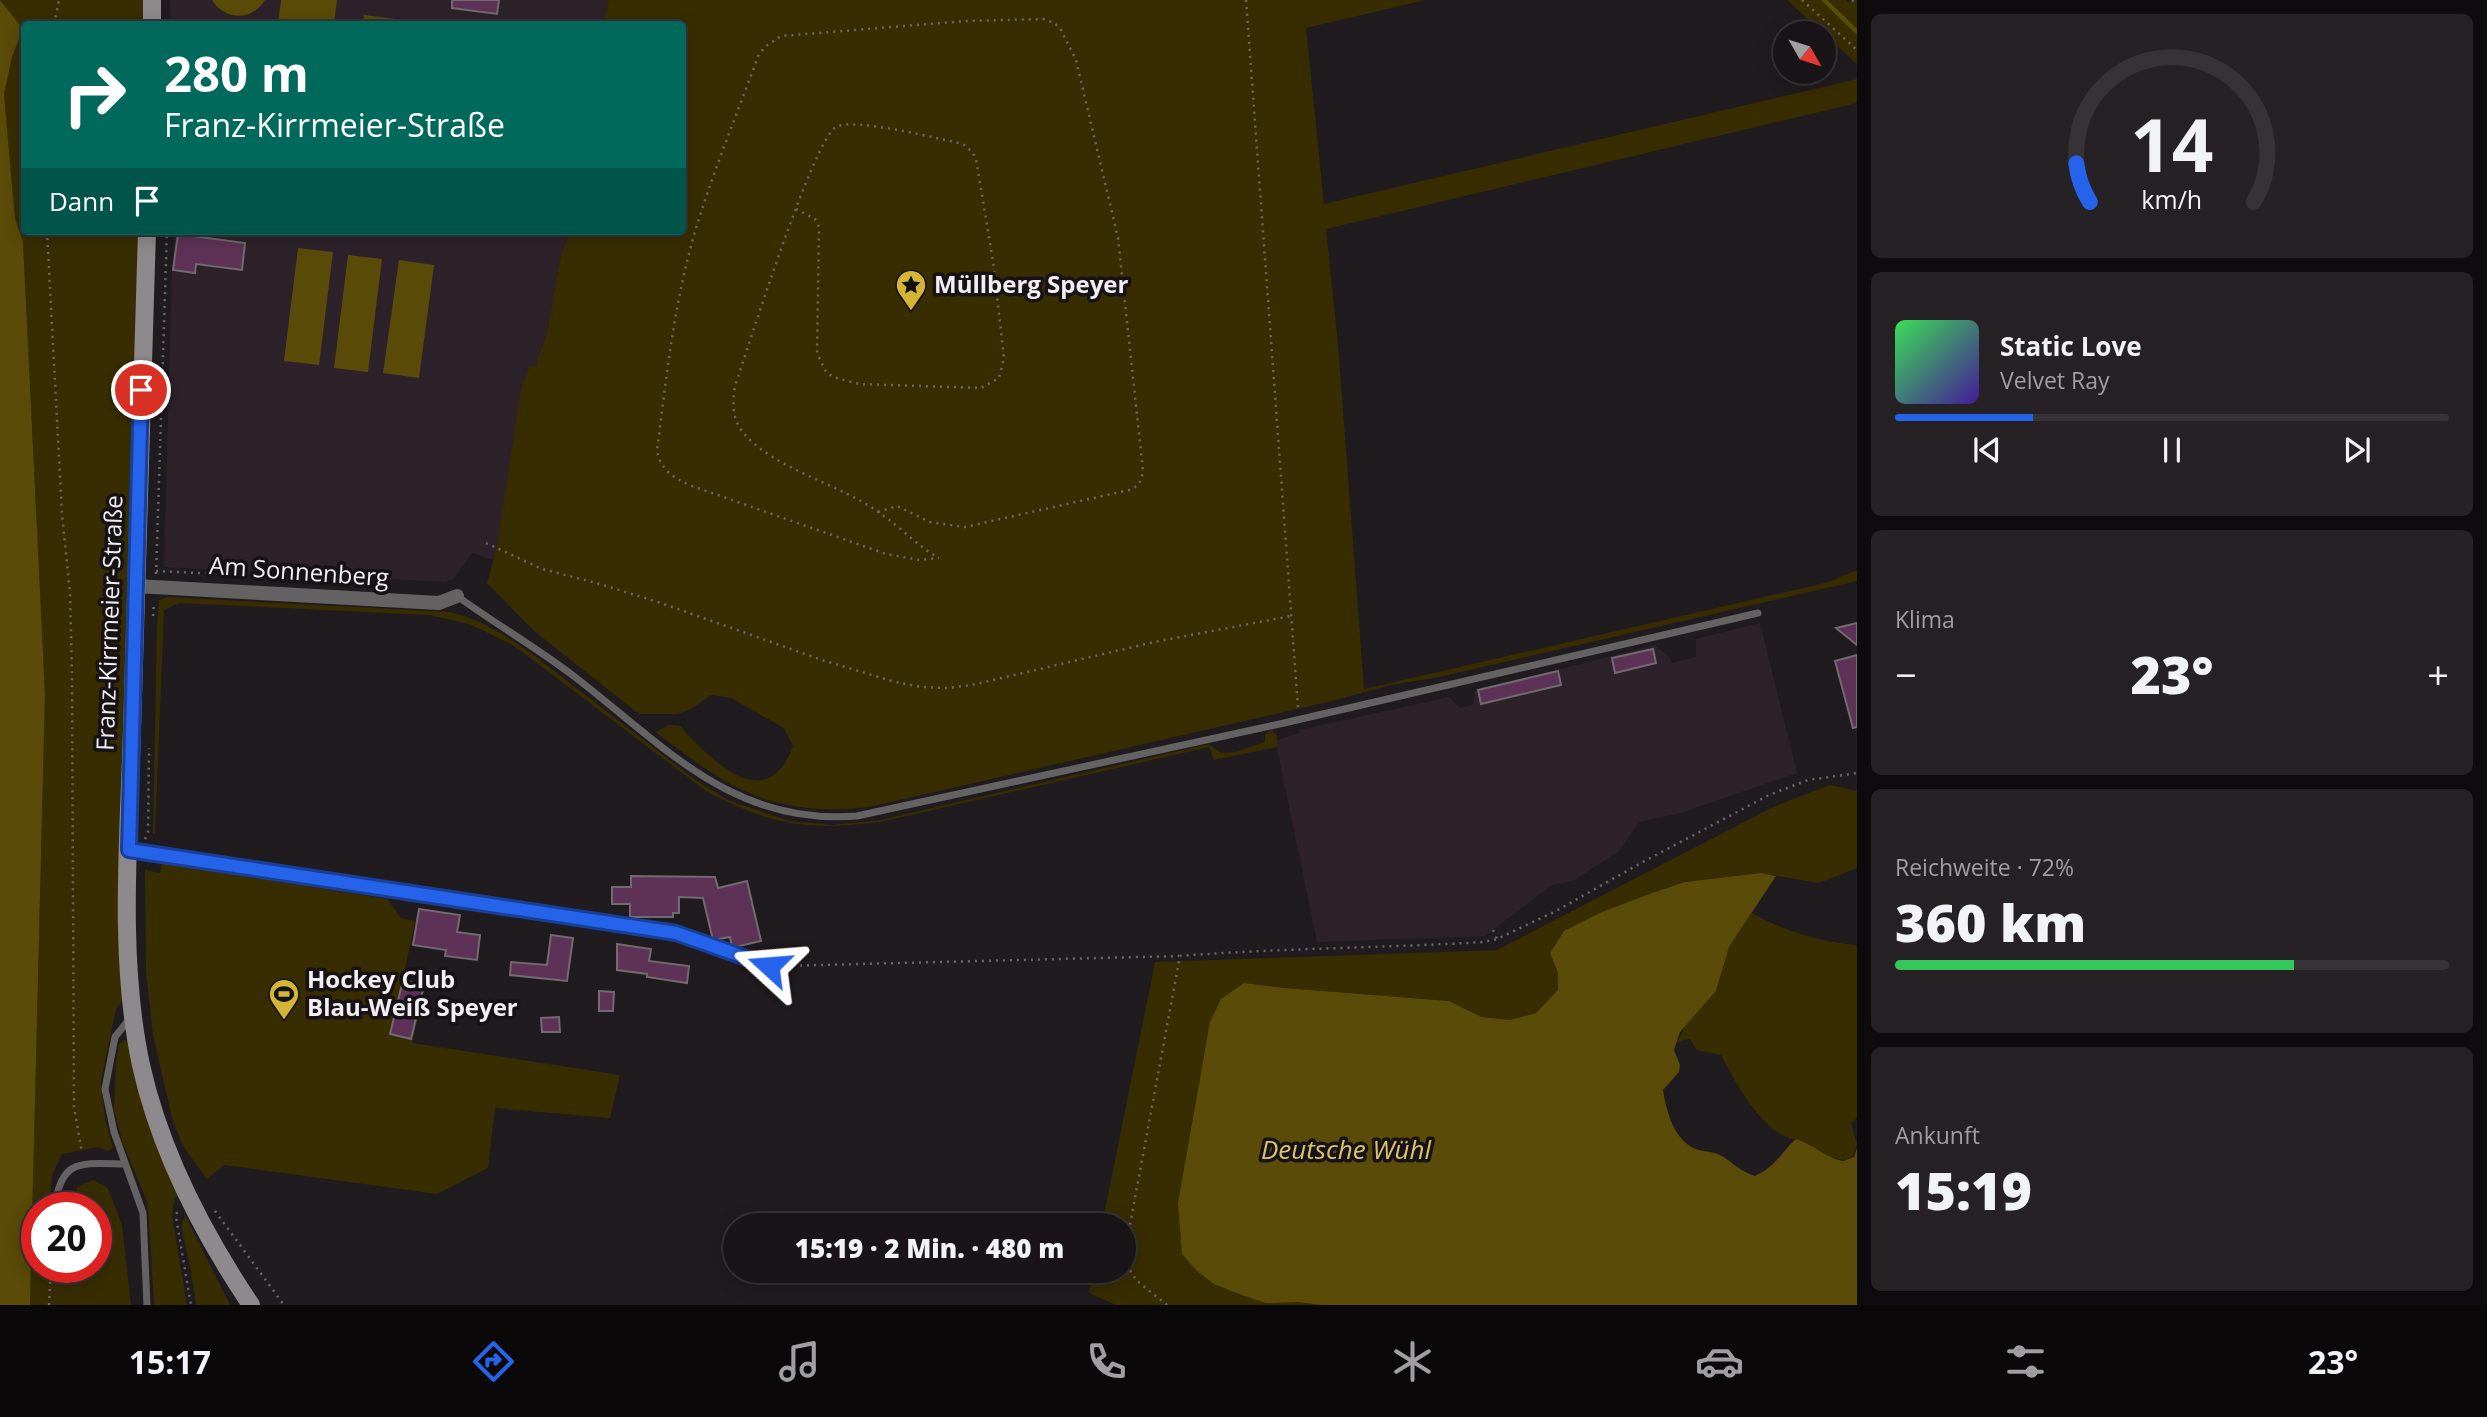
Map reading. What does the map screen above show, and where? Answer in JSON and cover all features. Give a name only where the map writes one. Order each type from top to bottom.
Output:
[{"type":"street","points":[[152,0],[152,21]]},
{"type":"street","name":"Franz-Kirrmeier-Straße","points":[[147,235],[136,586],[132,1016],[150,1100],[167,1151],[187,1195],[251,1305]]},
{"type":"street","name":"Am Sonnenberg","points":[[136,586],[430,603],[439,603],[457,596]]},
{"type":"lane","points":[[457,596],[540,651],[716,785],[769,808],[826,817],[857,816],[1299,719],[1758,613]]},
{"type":"lane","points":[[135,851],[676,933],[769,966]]},
{"type":"lane","points":[[132,1016],[116,1037],[106,1089],[123,1164],[143,1213],[147,1305]]},
{"type":"lane","points":[[57,1192],[59,1181],[72,1167],[84,1163],[123,1164]]},
{"type":"path","points":[[55,21],[59,0]]},
{"type":"path","points":[[1246,0],[1299,719]]},
{"type":"path","points":[[1802,0],[1857,50]]},
{"type":"path","points":[[1852,0],[1857,4]]},
{"type":"path","points":[[796,209],[815,219],[818,228],[817,353],[826,372],[843,381],[859,384],[981,388],[999,378],[1004,358],[993,261],[976,159],[962,144],[867,126],[839,126],[828,134],[796,209],[735,386],[732,411],[745,436],[766,452],[852,496],[939,558],[920,560],[886,554],[692,486],[666,471],[659,462],[657,451],[667,369],[685,271],[704,204],[759,54],[774,39],[781,36],[965,20],[1044,19],[1060,29],[1076,60],[1118,238],[1142,480],[1129,490],[965,527],[930,522],[897,506],[878,512]]},
{"type":"path","points":[[47,235],[62,514],[70,593],[74,1107],[84,1163]]},
{"type":"path","points":[[152,627],[167,235]]},
{"type":"path","points":[[486,543],[542,569],[658,602],[822,660],[895,682],[922,687],[947,688],[998,680],[1154,642],[1292,616]]},
{"type":"path","points":[[135,851],[148,832],[149,736]]},
{"type":"path","points":[[769,966],[1180,956],[1484,942],[1497,939],[1556,911],[1769,795],[1808,780],[1857,773]]},
{"type":"path","points":[[1493,930],[1497,939]]},
{"type":"path","points":[[1167,1305],[1136,1281],[1127,1266],[1128,1241],[1180,956]]},
{"type":"path","points":[[187,1195],[176,1217],[191,1305]]},
{"type":"path","points":[[212,1207],[284,1305]]},
{"type":"path","points":[[48,1305],[50,1283]]},
{"type":"shaded area","points":[[1,0],[144,0],[144,21],[21,21],[21,27],[5,9]]},
{"type":"shaded area","points":[[170,0],[609,0],[604,21],[170,21]]},
{"type":"shaded area","points":[[609,0],[1426,0],[1306,28],[1324,204],[1857,79],[1857,103],[1326,229],[1338,344],[1364,689],[1829,582],[1857,570],[1857,581],[1439,677],[1391,685],[1332,701],[869,807],[805,808],[754,795],[730,784],[656,732],[668,725],[680,726],[707,754],[723,766],[738,776],[754,780],[769,778],[782,767],[793,746],[784,728],[731,698],[711,695],[691,709],[678,714],[639,714],[534,631],[487,583],[497,546],[521,389],[530,366],[535,367],[547,333],[560,260],[568,235],[686,235],[686,21],[604,21]]},
{"type":"shaded area","points":[[1787,0],[1857,0],[1857,64],[1836,45],[1836,21],[1810,21]]},
{"type":"shaded area","points":[[21,34],[21,235],[140,235],[123,1000],[116,1009],[101,1081],[105,1119],[113,1148],[108,1151],[98,1147],[62,1154],[52,1175],[51,1192],[33,1192],[45,694],[23,241],[15,220],[4,94],[12,57]]},
{"type":"shaded area","points":[[175,235],[568,235],[560,260],[547,333],[535,367],[494,560],[472,553],[453,579],[445,582],[164,567]]},
{"type":"shaded area","points":[[167,597],[449,612],[461,615],[494,630],[535,656],[694,779],[728,800],[789,821],[833,825],[880,820],[1209,744],[1221,753],[1235,752],[1265,742],[1265,734],[1271,730],[1277,735],[1277,747],[1214,760],[1209,747],[880,822],[832,826],[790,823],[750,811],[706,791],[513,645],[469,624],[429,615],[179,603],[164,610],[153,833],[157,627],[159,600]]},
{"type":"shaded area","points":[[1760,623],[1797,773],[1681,813],[1639,822],[1619,851],[1573,881],[1552,885],[1485,936],[1317,942],[1277,740],[1300,733],[1299,730],[1449,697],[1460,708],[1473,704],[1475,691],[1655,645],[1672,663],[1696,657],[1696,639]]},
{"type":"shaded area","points":[[1830,785],[1857,791],[1857,868],[1819,883],[1761,873],[1685,882],[1652,893],[1550,953],[1558,973],[1559,990],[1536,1013],[1510,1020],[1481,1017],[1449,1001],[1244,983],[1298,1302],[1321,1305],[1116,1305],[1089,1293],[1091,1283],[1136,1283],[1136,1213],[1104,1213],[1155,962],[1497,950],[1773,807]]},
{"type":"shaded area","name":"Hockey Club Blau-Weiß Speyer","points":[[162,863],[387,899],[401,918],[415,921],[403,979],[426,984],[412,1043],[620,1075],[610,1118],[495,1108],[488,1168],[437,1194],[224,1165],[207,1179],[183,1146],[172,1118],[153,1035],[146,972],[145,870],[160,873]]},
{"type":"shaded area","points":[[1752,913],[1803,935],[1857,945],[1857,1118],[1851,1123],[1857,1144],[1854,1156],[1848,1159],[1835,1159],[1805,1142],[1774,1130],[1756,1112],[1721,1055],[1697,1050],[1690,1039],[1677,1043],[1686,1023],[1716,991],[1729,947]]},
{"type":"shaded area","points":[[125,1040],[129,1042],[179,1195],[175,1197],[172,1216],[187,1305],[154,1305],[148,1204],[122,1141],[114,1109],[116,1062],[119,1044]]},
{"type":"shaded area","points":[[93,1180],[108,1188],[110,1192],[77,1192],[77,1187]]},
{"type":"shaded area","points":[[112,1199],[122,1225],[131,1305],[30,1305],[31,1283],[112,1283]]},
{"type":"shaded area","points":[[185,1215],[230,1305],[196,1305],[181,1226]]},
{"type":"water","points":[[0,0],[21,26],[4,94],[15,219],[23,241],[45,694],[33,1192],[21,1192],[21,1283],[31,1283],[30,1305],[0,1305]]},
{"type":"water","points":[[212,0],[265,0],[253,12],[239,16],[224,12]]},
{"type":"water","points":[[281,0],[337,0],[334,21],[278,21]]},
{"type":"water","points":[[364,15],[411,21],[363,21]]},
{"type":"water","points":[[298,248],[333,252],[319,365],[284,361]]},
{"type":"water","points":[[348,255],[382,259],[368,372],[334,368]]},
{"type":"water","points":[[399,260],[434,265],[419,378],[383,373]]},
{"type":"water","name":"Deutsche Wühl","points":[[1761,873],[1776,876],[1729,947],[1716,991],[1680,1032],[1674,1050],[1680,1065],[1679,1072],[1663,1090],[1664,1098],[1672,1124],[1688,1145],[1719,1154],[1755,1176],[1774,1163],[1796,1139],[1843,1161],[1854,1157],[1857,1148],[1857,1305],[1266,1303],[1214,1284],[1197,1271],[1182,1254],[1178,1203],[1210,1022],[1221,999],[1244,983],[1449,1001],[1481,1017],[1510,1020],[1536,1013],[1558,990],[1558,973],[1550,953],[1564,931],[1602,912],[1685,882]]},
{"type":"building","points":[[452,0],[499,0],[497,14],[452,8]]},
{"type":"building","points":[[178,235],[245,243],[242,270],[196,264],[195,273],[173,270]]},
{"type":"building","points":[[1857,623],[1857,645],[1836,628]]},
{"type":"building","points":[[1653,649],[1656,663],[1615,673],[1612,658]]},
{"type":"building","points":[[1857,655],[1857,727],[1853,728],[1835,661]]},
{"type":"building","points":[[1558,671],[1561,685],[1481,704],[1478,690]]},
{"type":"building","points":[[631,876],[715,877],[718,888],[747,881],[761,941],[732,947],[730,937],[713,940],[703,898],[679,897],[679,913],[673,913],[673,917],[630,917],[630,904],[612,904],[612,887],[631,887]]},
{"type":"building","points":[[419,909],[460,915],[457,932],[480,935],[477,960],[445,956],[446,950],[413,945]]},
{"type":"building","points":[[551,935],[573,938],[567,981],[510,975],[511,962],[547,965]]},
{"type":"building","points":[[617,944],[651,949],[649,961],[689,966],[687,983],[617,970]]},
{"type":"building","points":[[403,980],[424,985],[411,1039],[390,1034]]},
{"type":"building","points":[[599,991],[614,992],[613,1011],[599,1011]]},
{"type":"building","points":[[559,1017],[560,1032],[542,1032],[541,1018]]},
{"type":"waterway","points":[[1824,0],[1857,32]]},
{"type":"place","name":"Müllberg Speyer","points":[[911,312]]},
{"type":"place","name":"Hockey Club Blau-Weiß Speyer","points":[[284,1021]]},
{"type":"route","points":[[141,390],[129,850],[676,933],[769,966]]}]
